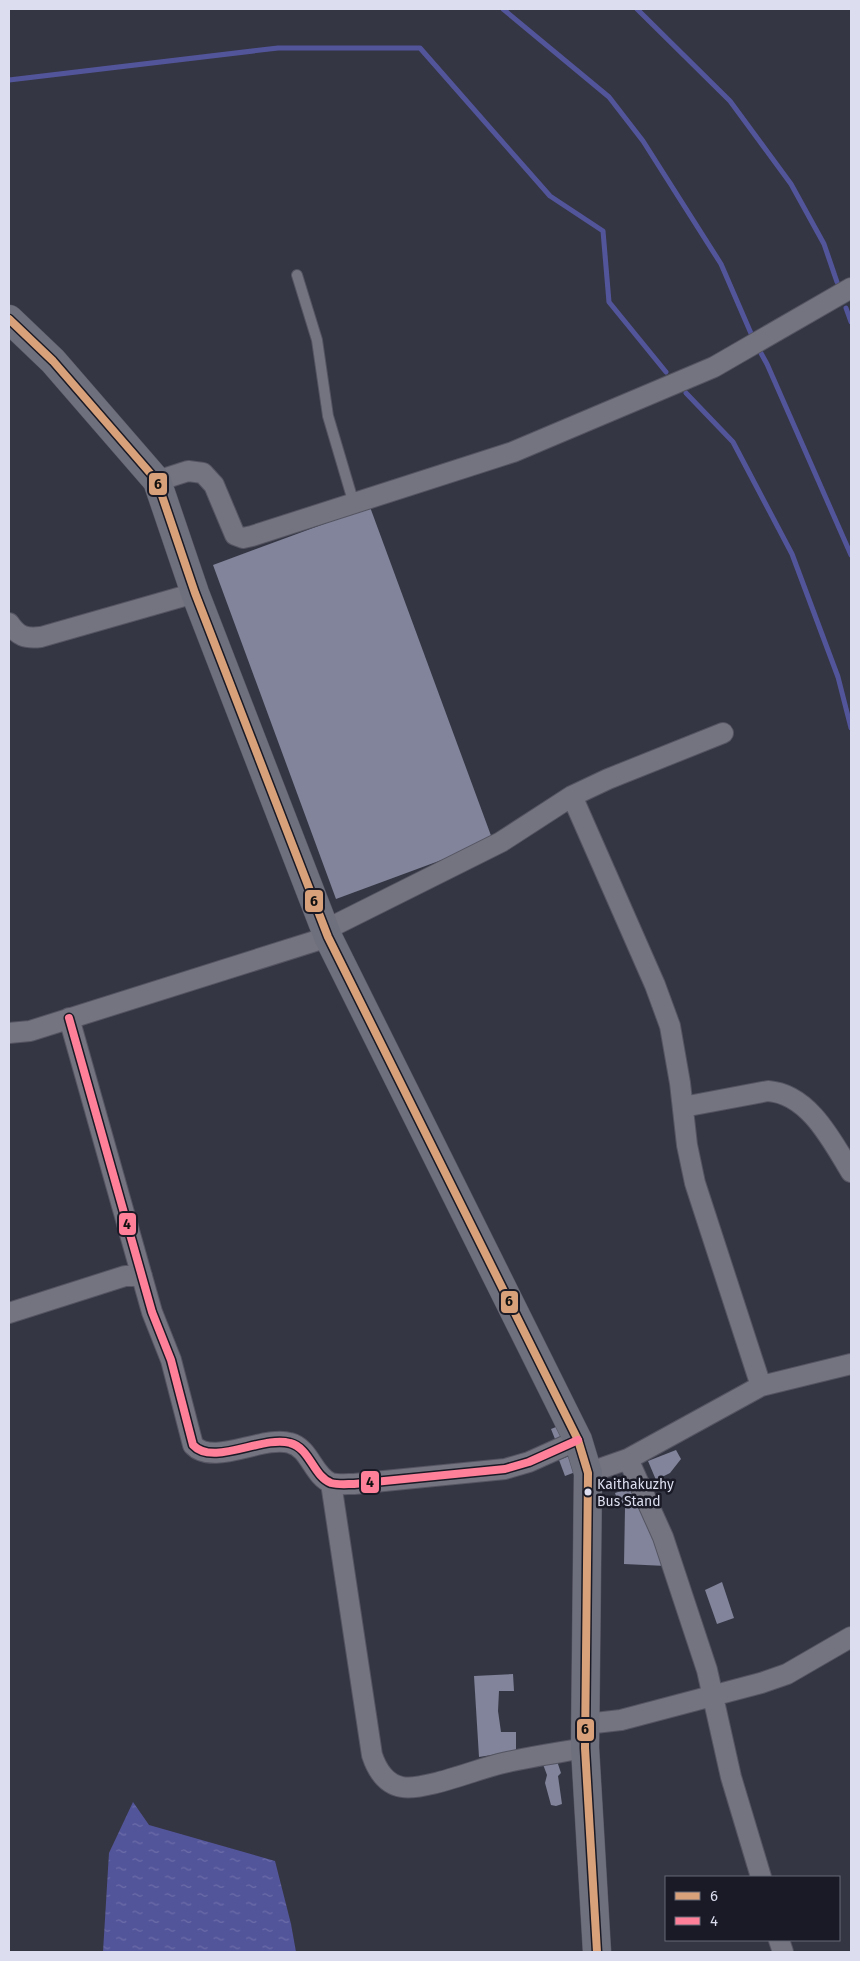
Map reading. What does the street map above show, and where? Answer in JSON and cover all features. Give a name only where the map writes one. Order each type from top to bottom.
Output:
[{"type":"main road","points":[[9,319],[53,361],[157,481],[195,593],[326,934],[578,1440],[588,1473],[585,1736],[597,1952]]},
{"type":"street","points":[[157,481],[188,471],[203,473],[214,485],[231,527],[236,535],[243,538],[514,452],[714,366],[851,288]]},
{"type":"street","points":[[9,623],[20,636],[29,639],[195,593]]},
{"type":"street","points":[[9,1033],[30,1032],[326,934],[501,842],[572,796],[608,779],[723,733]]},
{"type":"street","points":[[572,796],[655,985],[670,1026],[687,1145],[695,1183],[760,1386]]},
{"type":"street","points":[[69,1018],[152,1312],[171,1360],[193,1445],[199,1451],[205,1453],[216,1452],[275,1442],[290,1442],[299,1447],[323,1478],[331,1483],[354,1484],[505,1469],[529,1462],[578,1440]]},
{"type":"street","points":[[683,1107],[768,1091],[782,1092],[804,1107],[824,1129],[851,1172]]},
{"type":"street","points":[[9,1313],[125,1276],[142,1276]]},
{"type":"street","points":[[588,1473],[628,1459],[760,1386],[851,1364]]},
{"type":"street","points":[[628,1459],[663,1537],[707,1670],[731,1777],[761,1876]]},
{"type":"street","points":[[331,1483],[372,1755],[378,1770],[390,1783],[403,1787],[424,1784],[500,1764],[585,1736],[621,1720],[713,1697],[787,1674],[851,1638]]},
{"type":"lane","points":[[297,275],[318,340],[328,416],[354,504]]},
{"type":"water","points":[[133,1802],[149,1825],[275,1861],[296,1952],[103,1952],[109,1853]]},
{"type":"building","points":[[370,507],[493,841],[336,899],[213,565]]},
{"type":"building","points":[[556,1427],[565,1443],[532,1450],[555,1439],[551,1429]]},
{"type":"building","points":[[676,1450],[681,1459],[670,1473],[656,1480],[648,1461]]},
{"type":"building","points":[[572,1455],[578,1471],[565,1476],[559,1460]]},
{"type":"building","points":[[623,1481],[639,1493],[666,1566],[624,1564],[625,1508],[617,1499],[615,1493],[621,1491]]},
{"type":"building","points":[[722,1582],[734,1618],[717,1624],[705,1590]]},
{"type":"building","points":[[513,1674],[514,1691],[499,1691],[498,1711],[501,1732],[516,1732],[516,1751],[479,1757],[474,1676]]},
{"type":"building","points":[[556,1758],[561,1773],[558,1776],[562,1804],[556,1806],[551,1805],[545,1783],[547,1775],[541,1759]]},
{"type":"waterway","points":[[503,9],[609,97],[643,141],[721,264],[753,338]]},
{"type":"waterway","points":[[637,9],[730,101],[791,184],[824,244],[837,282]]},
{"type":"waterway","points":[[9,80],[278,48],[420,48],[550,196],[603,231],[609,302],[666,372]]},
{"type":"waterway","points":[[846,308],[851,322]]},
{"type":"waterway","points":[[757,346],[767,364],[851,555]]},
{"type":"waterway","points":[[686,393],[733,442],[792,554],[838,677],[851,728]]},
{"type":"transit line","name":"6","points":[[9,319],[53,361],[157,481],[195,593],[328,937],[578,1440],[588,1473],[585,1748],[597,1952]]},
{"type":"transit line","name":"4","points":[[69,1018],[152,1312],[171,1360],[193,1445],[202,1451],[213,1453],[266,1443],[290,1443],[302,1450],[320,1474],[331,1483],[354,1484],[505,1469],[529,1462],[578,1440]]},
{"type":"place","name":"Kaithakuzhy Bus Stand","points":[[588,1492]]}]
